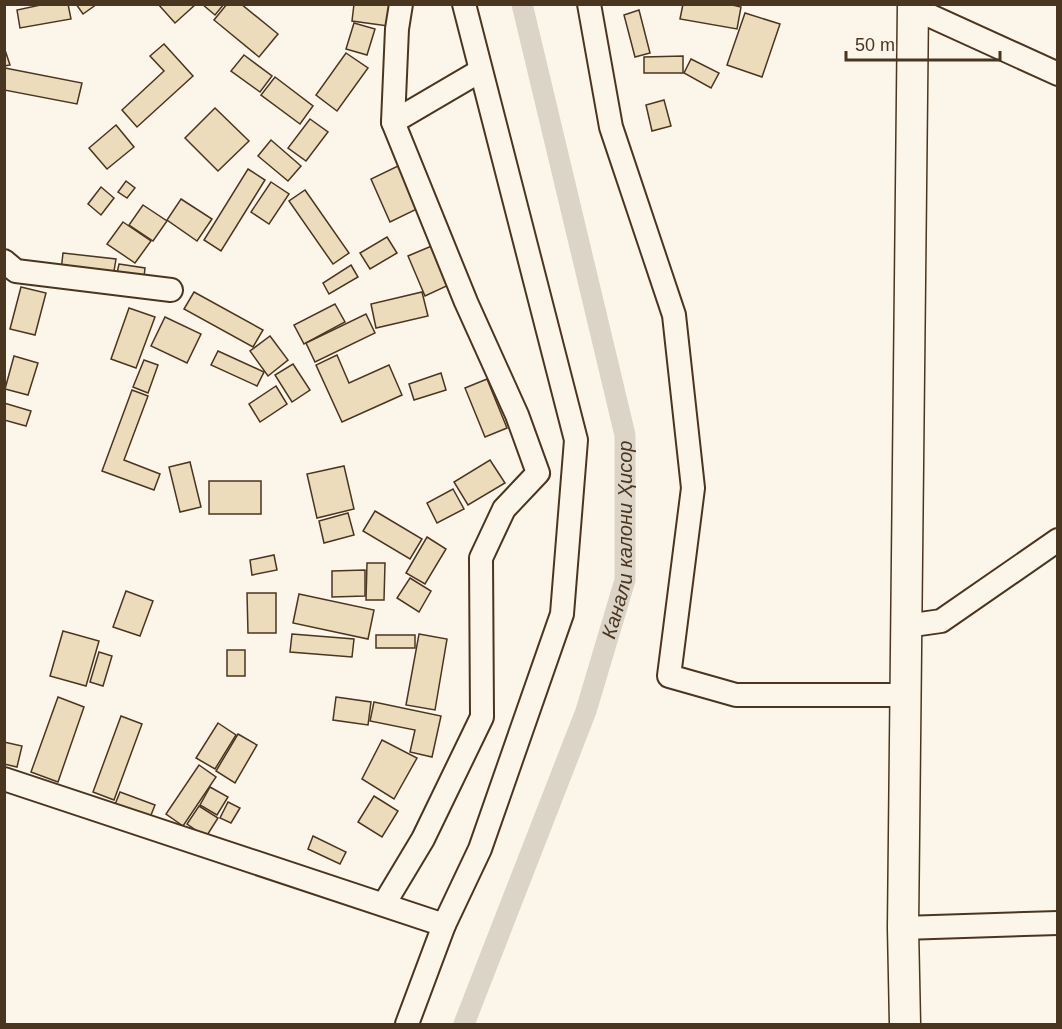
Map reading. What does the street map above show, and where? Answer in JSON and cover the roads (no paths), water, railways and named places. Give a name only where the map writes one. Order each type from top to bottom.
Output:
[{"type":"main road","points":[[905,1024],[903,928],[913,6]]},
{"type":"street","points":[[384,904],[423,839],[482,717],[481,558],[504,509],[538,472],[517,416],[466,302],[393,122],[397,29],[401,4]]},
{"type":"street","points":[[407,1024],[444,925],[480,849],[562,614],[576,440],[464,4]]},
{"type":"street","points":[[589,4],[611,127],[674,315],[693,488],[669,676],[736,695],[905,695]]},
{"type":"street","points":[[913,6],[1058,74]]},
{"type":"street","points":[[393,122],[480,71]]},
{"type":"street","points":[[4,261],[16,272],[171,290]]},
{"type":"street","points":[[906,626],[942,621],[1058,540]]},
{"type":"street","points":[[4,779],[444,925]]},
{"type":"street","points":[[903,928],[1058,923]]},
{"type":"waterway","name":"Канали калони Ҳисор","points":[[464,1024],[586,711],[625,580],[625,435],[522,4]]}]
